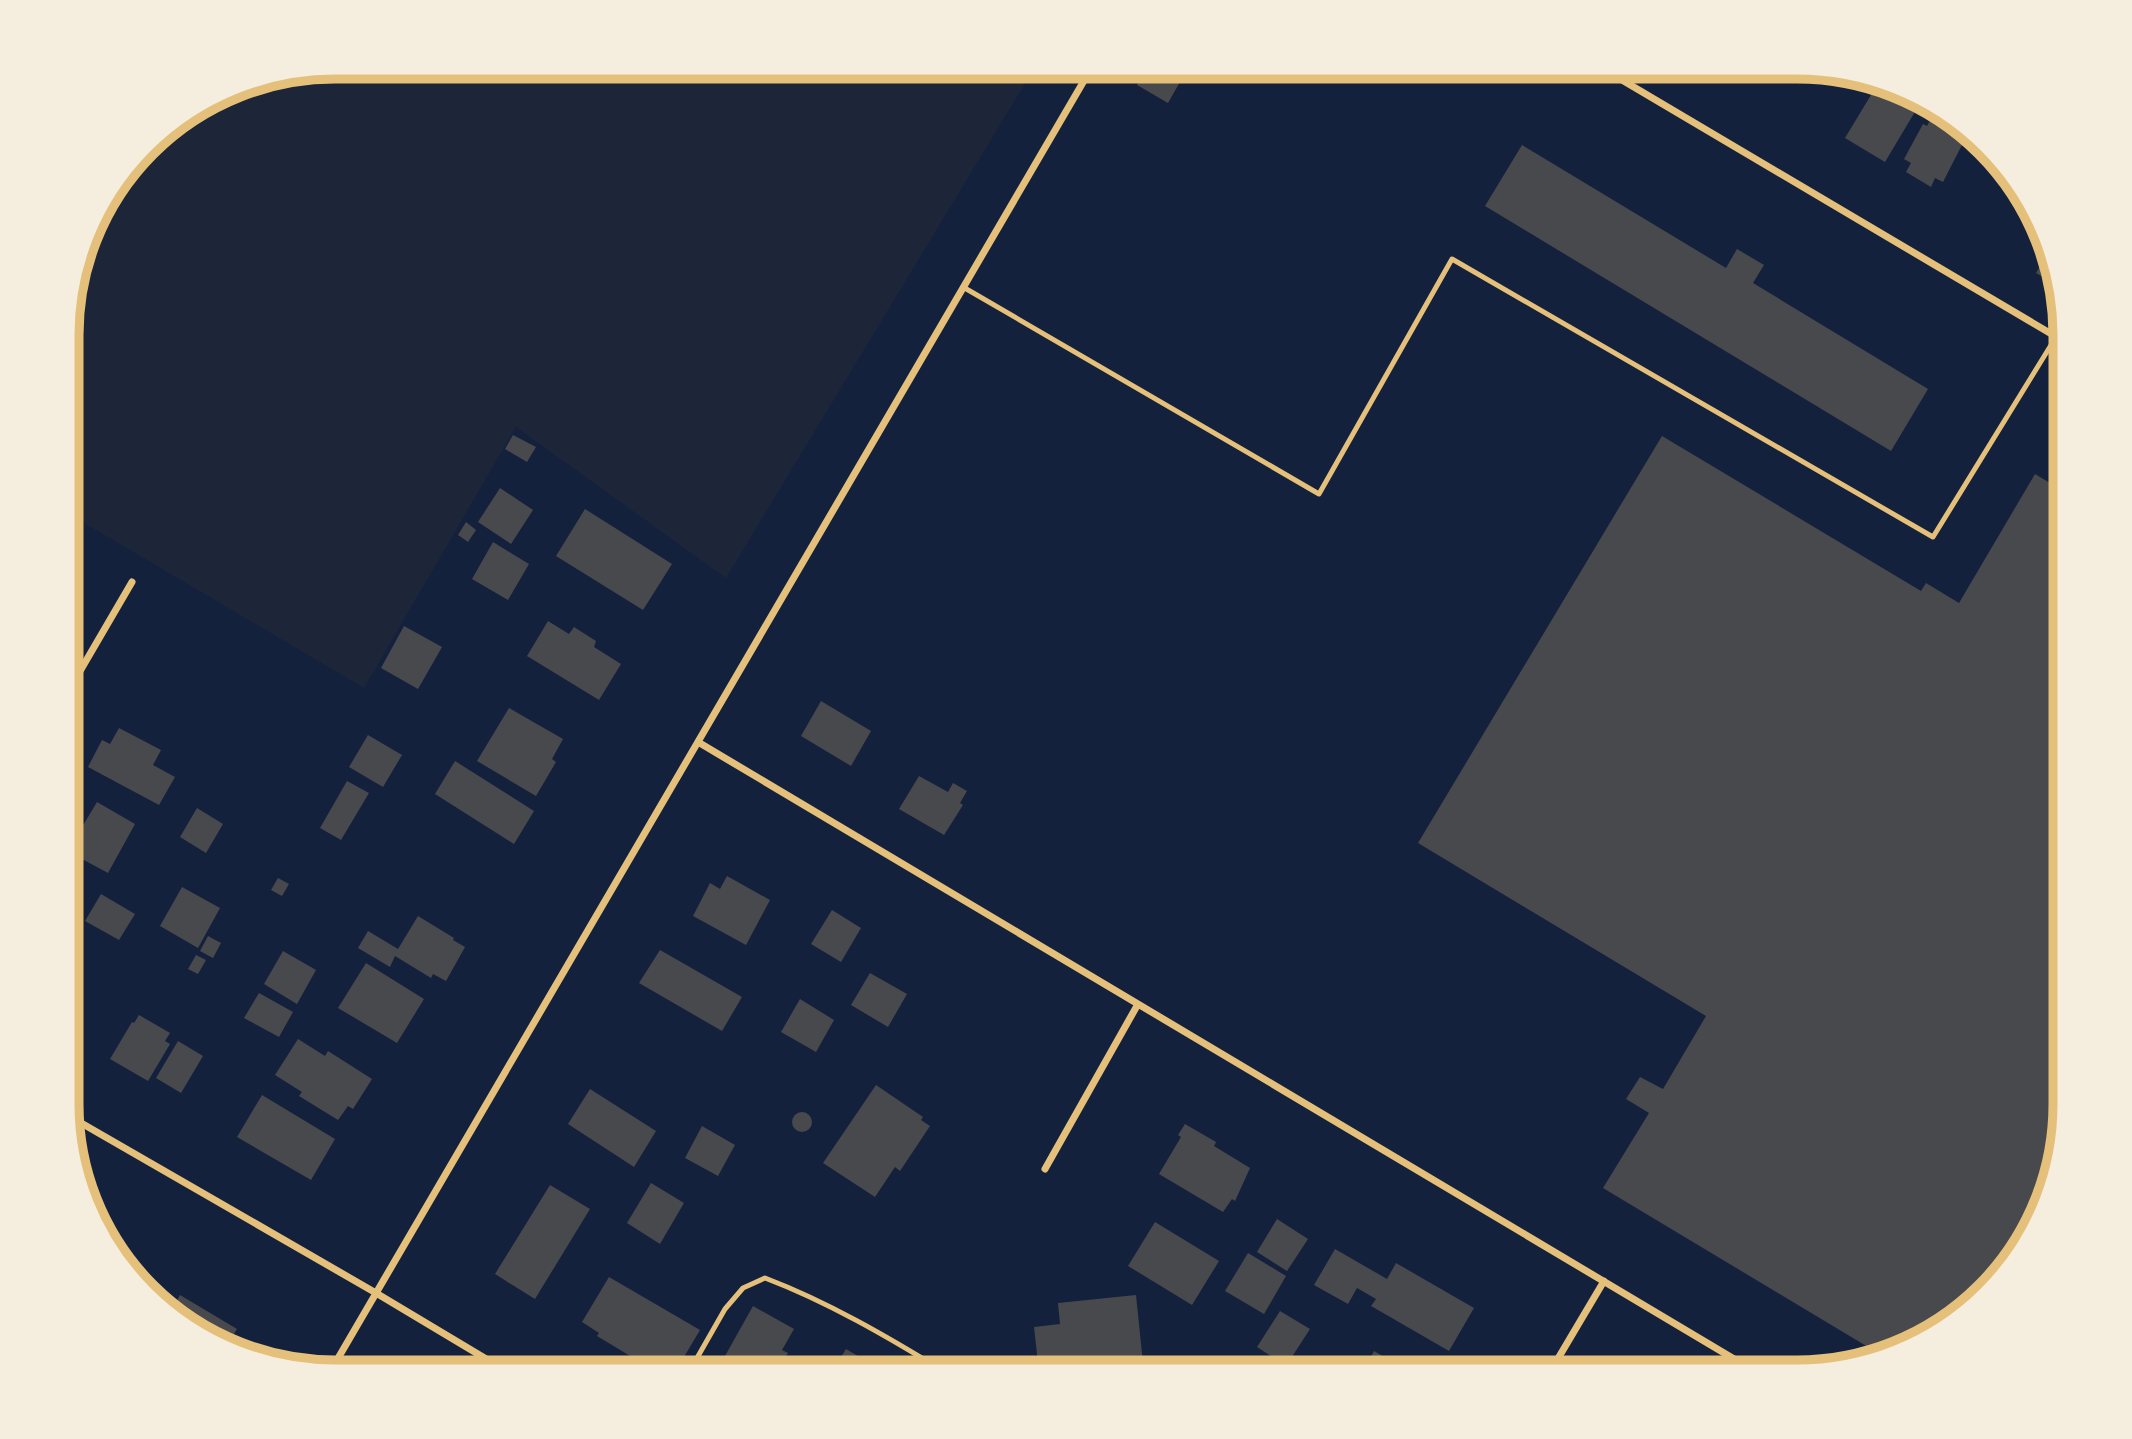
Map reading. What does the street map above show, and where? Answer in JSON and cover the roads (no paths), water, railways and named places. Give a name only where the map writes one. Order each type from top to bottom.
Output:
[{"type":"street","points":[[337,1360],[1084,79]]},
{"type":"street","points":[[1622,79],[2053,335]]},
{"type":"street","points":[[79,673],[132,582]]},
{"type":"street","points":[[698,742],[1736,1360]]},
{"type":"street","points":[[1045,1169],[1138,1004]]},
{"type":"street","points":[[79,1122],[488,1360]]},
{"type":"street","points":[[1557,1360],[1604,1281]]},
{"type":"lane","points":[[963,287],[1319,494],[1452,259],[1933,537],[2053,342]]},
{"type":"lane","points":[[696,1360],[725,1309],[743,1288],[765,1278],[797,1290],[925,1360]]}]
